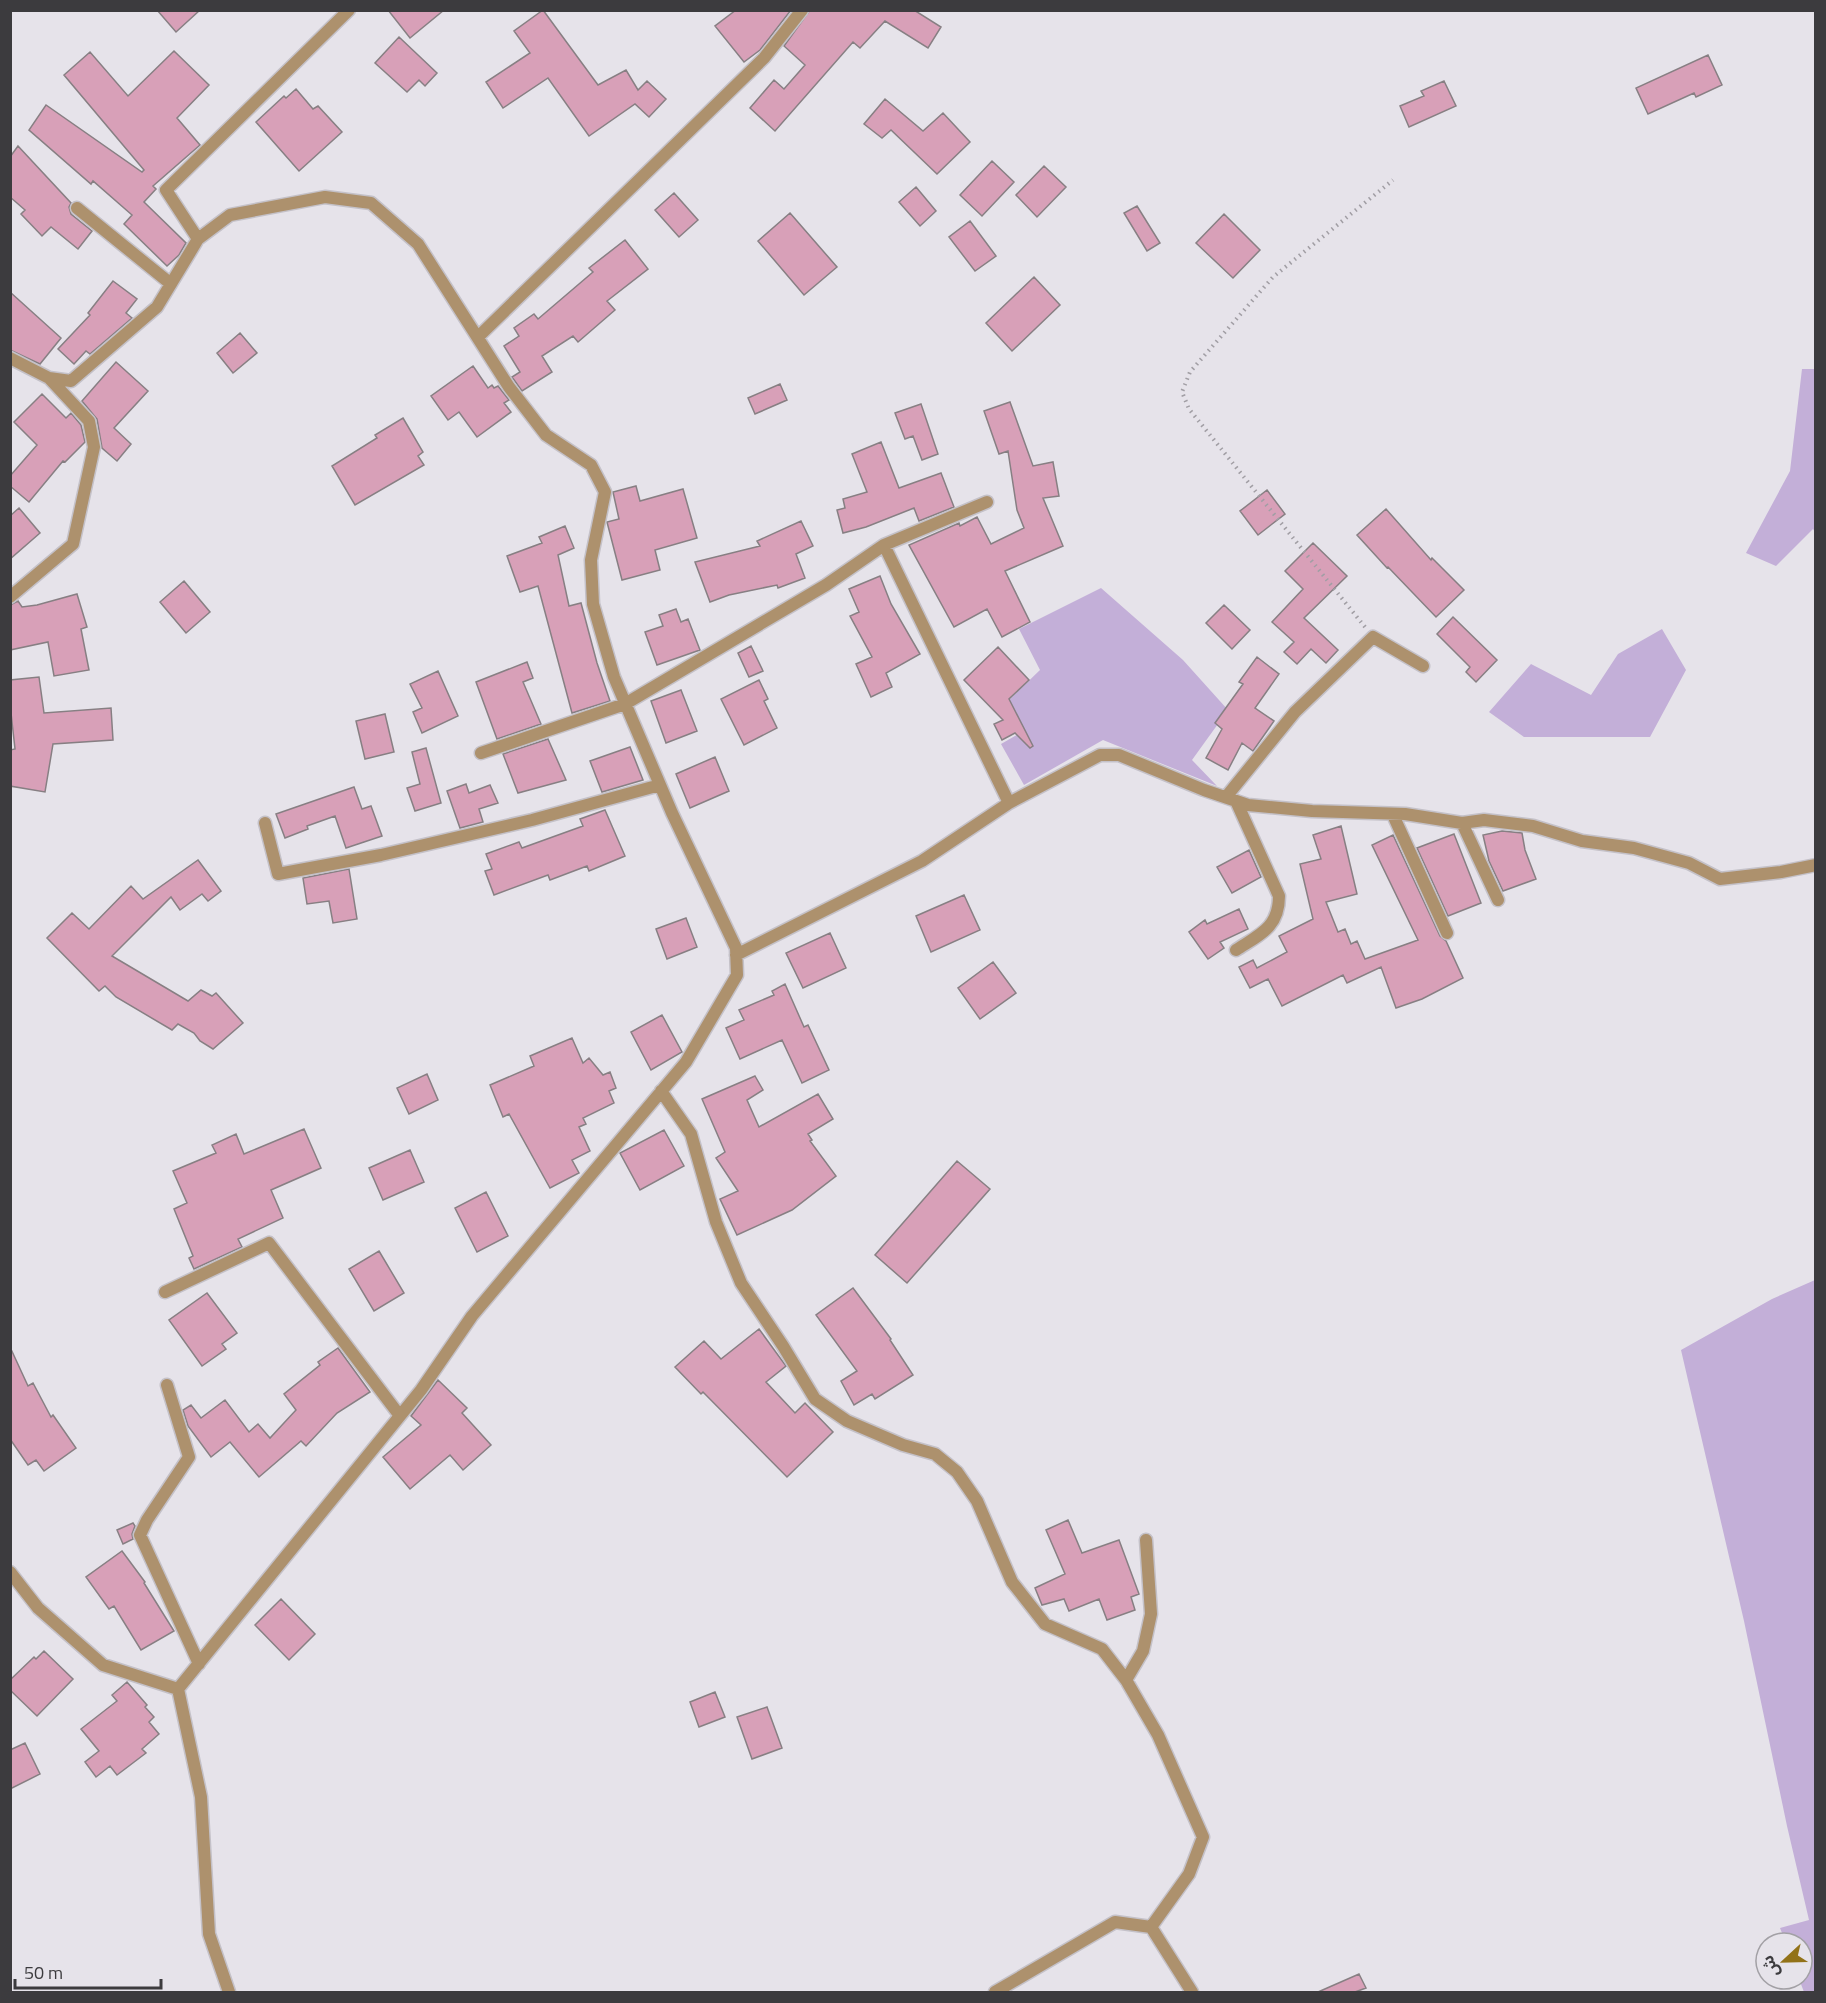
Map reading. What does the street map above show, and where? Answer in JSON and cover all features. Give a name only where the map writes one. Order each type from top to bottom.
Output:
[{"type":"street","points":[[198,239],[166,190],[350,10]]},
{"type":"street","points":[[478,337],[764,58],[802,10]]},
{"type":"street","points":[[10,358],[49,378],[71,381],[157,307],[198,239],[230,215],[325,197],[371,202],[418,244],[508,387],[546,435],[591,465],[605,492],[591,560],[593,604],[614,677],[660,785],[735,948],[736,955],[737,975],[686,1062],[472,1316],[422,1390],[178,1689]]},
{"type":"street","points":[[77,208],[171,284]]},
{"type":"street","points":[[10,597],[73,544],[94,447],[89,421],[49,378]]},
{"type":"street","points":[[481,753],[625,704],[826,585],[884,545],[987,502]]},
{"type":"street","points":[[884,545],[1009,803]]},
{"type":"street","points":[[1231,799],[1295,712],[1373,637],[1423,666]]},
{"type":"street","points":[[736,955],[922,861],[1009,803],[1100,755],[1119,755],[1248,805],[1405,814],[1462,823],[1484,820],[1533,826],[1582,841],[1634,848],[1689,863],[1720,879],[1781,872],[1815,865]]},
{"type":"street","points":[[265,823],[278,874],[381,855],[521,823],[660,785]]},
{"type":"street","points":[[1231,799],[1279,896],[1279,907],[1268,929],[1236,950]]},
{"type":"street","points":[[1393,814],[1447,933]]},
{"type":"street","points":[[1462,823],[1498,900]]},
{"type":"street","points":[[661,1090],[691,1134],[716,1222],[741,1283],[815,1399],[848,1421],[903,1445],[935,1454],[957,1472],[977,1501],[1012,1582],[1045,1624],[1102,1649],[1126,1680],[1158,1736],[1203,1837],[1189,1874],[1151,1927]]},
{"type":"street","points":[[165,1292],[269,1243],[400,1416]]},
{"type":"street","points":[[167,1385],[189,1457],[147,1520],[140,1535],[199,1664]]},
{"type":"street","points":[[1126,1680],[1143,1651],[1151,1614],[1146,1540]]},
{"type":"street","points":[[10,1572],[38,1608],[103,1665],[178,1689]]},
{"type":"street","points":[[178,1689],[201,1797],[209,1935],[229,1992]]},
{"type":"street","points":[[995,1992],[1115,1922],[1151,1927],[1192,1992]]},
{"type":"path","points":[[1373,637],[1189,409],[1182,392],[1190,372],[1273,277],[1393,180]]},
{"type":"shaded area","points":[[1802,369],[1815,369],[1815,532],[1813,529],[1776,566],[1746,553],[1790,471]]},
{"type":"shaded area","points":[[1101,588],[1183,660],[1228,710],[1192,760],[1217,786],[1103,740],[1024,785],[1001,744],[1022,732],[1007,702],[1040,670],[1019,629]]},
{"type":"shaded area","points":[[1662,629],[1686,670],[1650,737],[1524,737],[1489,712],[1531,664],[1591,695],[1618,654]]},
{"type":"shaded area","points":[[1815,1280],[1816,1992],[1804,1991],[1814,1991],[1814,1931],[1781,1931],[1780,1928],[1809,1920],[1744,1621],[1681,1350],[1772,1299]]},
{"type":"building","points":[[157,10],[200,10],[176,32]]},
{"type":"building","points":[[388,10],[444,10],[410,38]]},
{"type":"building","points":[[543,10],[598,85],[626,70],[638,90],[647,81],[666,99],[649,117],[635,104],[589,136],[548,78],[503,108],[486,82],[530,53],[514,31]]},
{"type":"building","points":[[736,10],[791,10],[760,50],[744,62],[715,26]]},
{"type":"building","points":[[810,10],[914,10],[941,27],[928,48],[885,21],[860,48],[853,42],[775,131],[750,108],[774,80],[784,89],[805,65],[784,46]]},
{"type":"building","points":[[399,37],[437,73],[425,86],[419,80],[407,92],[375,63]]},
{"type":"building","points":[[174,51],[209,85],[177,118],[200,145],[153,186],[156,189],[144,202],[186,243],[179,255],[167,266],[124,224],[132,215],[93,181],[91,184],[29,130],[46,105],[142,172],[144,170],[64,75],[90,52],[128,96]]},
{"type":"building","points":[[1708,55],[1722,85],[1696,97],[1694,93],[1648,114],[1636,88]]},
{"type":"building","points":[[1444,81],[1456,106],[1409,127],[1400,106],[1424,96],[1421,91]]},
{"type":"building","points":[[296,89],[313,109],[318,106],[342,132],[299,171],[256,122],[284,96],[286,98]]},
{"type":"building","points":[[885,99],[923,131],[943,113],[970,142],[937,174],[891,130],[882,138],[864,124]]},
{"type":"building","points":[[18,146],[71,203],[69,207],[71,214],[92,231],[78,249],[51,227],[42,236],[21,214],[25,210],[10,197],[10,157]]},
{"type":"building","points":[[992,161],[1014,182],[982,216],[960,195]]},
{"type":"building","points":[[1044,166],[1066,187],[1037,217],[1016,195]]},
{"type":"building","points":[[916,187],[936,211],[920,226],[899,202]]},
{"type":"building","points":[[674,193],[698,220],[679,237],[655,210]]},
{"type":"building","points":[[1137,206],[1160,243],[1147,251],[1124,213]]},
{"type":"building","points":[[790,213],[837,267],[804,295],[758,241]]},
{"type":"building","points":[[1224,214],[1260,250],[1233,278],[1196,243]]},
{"type":"building","points":[[970,221],[996,256],[975,271],[949,237]]},
{"type":"building","points":[[625,240],[648,269],[607,301],[615,310],[578,342],[573,336],[542,356],[552,372],[522,391],[512,377],[520,372],[504,346],[519,336],[514,328],[534,314],[538,319],[593,272],[589,268]]},
{"type":"building","points":[[1034,277],[1060,305],[1012,351],[986,323]]},
{"type":"building","points":[[113,281],[137,299],[126,313],[132,318],[90,354],[86,351],[74,364],[58,349],[90,315],[88,313]]},
{"type":"building","points":[[10,292],[61,338],[40,364],[10,350]]},
{"type":"building","points":[[240,333],[257,353],[233,373],[217,353]]},
{"type":"building","points":[[116,362],[148,391],[114,428],[131,444],[117,461],[102,448],[97,419],[82,401]]},
{"type":"building","points":[[473,366],[488,388],[492,385],[494,388],[498,386],[509,400],[504,403],[511,412],[477,437],[459,412],[448,420],[431,396]]},
{"type":"building","points":[[780,384],[787,400],[755,414],[748,398]]},
{"type":"building","points":[[42,394],[66,418],[71,413],[81,425],[85,442],[65,462],[63,461],[29,502],[10,486],[10,476],[37,445],[14,422]]},
{"type":"building","points":[[1010,402],[1033,466],[1053,462],[1059,496],[1043,498],[1063,546],[1005,571],[1030,622],[1002,637],[987,609],[954,627],[909,545],[959,523],[960,526],[977,517],[991,544],[1024,528],[1017,510],[1008,451],[999,454],[984,411]]},
{"type":"building","points":[[921,404],[938,454],[922,460],[913,436],[905,439],[895,413]]},
{"type":"building","points":[[403,418],[423,452],[418,456],[424,465],[355,505],[332,466],[377,438],[375,435]]},
{"type":"building","points":[[881,442],[899,488],[941,473],[954,507],[919,521],[914,508],[866,527],[843,533],[837,510],[845,508],[843,499],[867,492],[852,454]]},
{"type":"building","points":[[636,486],[640,501],[683,489],[697,538],[655,550],[660,570],[622,580],[607,522],[619,519],[613,492]]},
{"type":"building","points":[[1267,490],[1285,514],[1258,535],[1240,511]]},
{"type":"building","points":[[19,508],[40,533],[10,559],[10,516]]},
{"type":"building","points":[[1386,509],[1431,560],[1432,558],[1464,590],[1436,617],[1357,535]]},
{"type":"building","points":[[801,521],[813,546],[796,554],[805,578],[778,588],[777,585],[729,595],[710,602],[695,562],[760,546],[757,541]]},
{"type":"building","points":[[565,526],[574,548],[558,555],[569,606],[581,603],[610,701],[572,713],[538,586],[520,592],[507,556],[542,543],[539,537]]},
{"type":"building","points":[[1313,543],[1347,576],[1304,618],[1338,650],[1326,663],[1311,649],[1297,664],[1284,652],[1294,642],[1272,622],[1303,589],[1285,571]]},
{"type":"building","points":[[880,576],[891,604],[920,654],[886,673],[892,687],[871,697],[856,664],[872,657],[850,616],[859,612],[849,589]]},
{"type":"building","points":[[184,581],[210,612],[186,633],[160,602]]},
{"type":"building","points":[[77,594],[87,627],[81,629],[89,670],[54,676],[48,642],[10,650],[10,605],[18,601],[22,607],[37,605]]},
{"type":"building","points":[[1224,605],[1250,630],[1232,649],[1206,623]]},
{"type":"building","points":[[676,609],[681,622],[688,619],[700,650],[657,665],[645,632],[663,626],[659,615]]},
{"type":"building","points":[[1453,617],[1497,660],[1476,682],[1466,672],[1470,667],[1437,634]]},
{"type":"building","points":[[751,646],[763,671],[749,677],[738,653]]},
{"type":"building","points":[[998,647],[1029,680],[1009,699],[1033,746],[1030,748],[1015,733],[1002,740],[994,724],[1003,720],[964,680]]},
{"type":"building","points":[[1257,657],[1279,674],[1255,708],[1274,721],[1253,751],[1242,743],[1228,770],[1206,758],[1222,729],[1215,723],[1243,684],[1239,682]]},
{"type":"building","points":[[527,662],[533,678],[523,682],[541,724],[497,739],[476,682]]},
{"type":"building","points":[[438,671],[458,716],[422,733],[413,712],[422,708],[410,684]]},
{"type":"building","points":[[39,677],[44,713],[111,708],[113,740],[53,744],[45,792],[10,786],[10,750],[15,749],[10,680]]},
{"type":"building","points":[[759,680],[768,699],[764,701],[777,728],[744,745],[721,699]]},
{"type":"building","points":[[681,690],[697,731],[666,743],[651,701]]},
{"type":"building","points":[[385,714],[394,752],[365,759],[356,721]]},
{"type":"building","points":[[548,739],[566,780],[518,793],[503,754]]},
{"type":"building","points":[[630,747],[643,780],[602,792],[590,761]]},
{"type":"building","points":[[426,748],[441,803],[415,811],[407,788],[420,784],[412,752]]},
{"type":"building","points":[[715,757],[729,791],[690,808],[676,774]]},
{"type":"building","points":[[466,784],[469,793],[490,785],[498,803],[479,809],[483,822],[460,828],[447,791]]},
{"type":"building","points":[[354,787],[362,809],[371,806],[382,836],[346,848],[335,816],[307,826],[308,829],[285,838],[276,814]]},
{"type":"building","points":[[605,810],[625,856],[589,871],[587,866],[550,880],[548,875],[494,895],[485,871],[492,869],[486,854],[519,842],[522,848],[583,826],[580,819]]},
{"type":"building","points":[[1341,826],[1357,894],[1326,902],[1338,932],[1345,929],[1351,944],[1357,941],[1365,959],[1418,940],[1372,845],[1393,835],[1440,936],[1446,941],[1463,978],[1422,999],[1396,1008],[1381,967],[1347,983],[1343,975],[1282,1006],[1268,979],[1250,988],[1239,967],[1253,960],[1257,968],[1287,952],[1279,936],[1313,919],[1300,864],[1321,859],[1313,835]]},
{"type":"building","points":[[1502,831],[1522,833],[1525,850],[1536,879],[1503,891],[1489,861],[1483,835]]},
{"type":"building","points":[[1454,834],[1481,903],[1448,916],[1417,848]]},
{"type":"building","points":[[1249,850],[1261,877],[1232,893],[1217,867]]},
{"type":"building","points":[[198,860],[221,891],[208,901],[202,894],[180,910],[171,897],[112,956],[188,1001],[201,990],[212,996],[216,993],[243,1023],[213,1049],[200,1041],[194,1033],[178,1024],[172,1030],[116,997],[105,986],[99,991],[47,938],[72,913],[89,929],[131,886],[143,899]]},
{"type":"building","points":[[349,869],[357,919],[333,923],[329,901],[307,904],[303,878]]},
{"type":"building","points":[[964,895],[980,930],[931,952],[916,916]]},
{"type":"building","points":[[1239,909],[1248,929],[1220,942],[1224,948],[1208,959],[1189,932],[1205,920],[1207,924]]},
{"type":"building","points":[[686,918],[697,947],[667,959],[656,929]]},
{"type":"building","points":[[830,933],[846,968],[803,988],[786,953]]},
{"type":"building","points":[[993,962],[1016,993],[980,1019],[958,988]]},
{"type":"building","points":[[785,984],[804,1027],[808,1025],[829,1070],[802,1083],[782,1040],[740,1059],[726,1028],[744,1020],[739,1010],[774,995],[772,991]]},
{"type":"building","points":[[662,1015],[682,1052],[651,1070],[631,1032]]},
{"type":"building","points":[[572,1038],[583,1063],[589,1058],[603,1075],[610,1072],[616,1088],[609,1091],[614,1103],[583,1118],[586,1124],[579,1127],[590,1151],[572,1160],[579,1173],[550,1188],[509,1114],[503,1117],[490,1085],[534,1066],[530,1056]]},
{"type":"building","points":[[427,1074],[438,1100],[409,1114],[397,1088]]},
{"type":"building","points":[[755,1076],[763,1090],[747,1100],[759,1127],[818,1094],[833,1119],[808,1134],[812,1140],[810,1141],[836,1176],[792,1210],[737,1235],[720,1199],[738,1191],[716,1158],[725,1152],[702,1099]]},
{"type":"building","points":[[304,1129],[321,1168],[271,1190],[283,1218],[238,1239],[242,1247],[194,1269],[189,1258],[193,1256],[174,1209],[187,1203],[173,1171],[216,1153],[212,1145],[236,1134],[244,1154]]},
{"type":"building","points":[[664,1130],[684,1166],[640,1190],[620,1153]]},
{"type":"building","points":[[410,1150],[424,1182],[383,1200],[369,1168]]},
{"type":"building","points":[[957,1161],[990,1189],[907,1283],[875,1255]]},
{"type":"building","points":[[486,1192],[508,1236],[477,1252],[455,1208]]},
{"type":"building","points":[[379,1251],[404,1293],[374,1311],[349,1269]]},
{"type":"building","points":[[853,1288],[891,1339],[913,1375],[875,1399],[872,1394],[854,1405],[841,1381],[857,1371],[816,1315]]},
{"type":"building","points":[[207,1293],[237,1333],[222,1344],[226,1349],[202,1366],[169,1320]]},
{"type":"building","points":[[759,1329],[786,1366],[766,1382],[795,1413],[805,1403],[833,1432],[787,1477],[675,1367],[704,1341],[721,1359]]},
{"type":"building","points":[[10,1347],[28,1386],[33,1383],[51,1417],[53,1415],[76,1448],[44,1471],[36,1460],[28,1465],[10,1439]]},
{"type":"building","points":[[338,1348],[370,1392],[337,1413],[306,1446],[301,1441],[259,1477],[230,1442],[211,1457],[188,1426],[183,1410],[191,1405],[201,1418],[225,1400],[249,1432],[258,1424],[270,1438],[296,1410],[284,1394],[320,1365],[318,1362]]},
{"type":"building","points":[[438,1380],[467,1408],[462,1413],[491,1445],[463,1470],[450,1455],[410,1489],[383,1457],[421,1425],[411,1416]]},
{"type":"building","points":[[1068,1520],[1082,1553],[1119,1540],[1139,1594],[1131,1597],[1135,1610],[1107,1620],[1099,1599],[1069,1611],[1064,1599],[1042,1605],[1035,1588],[1065,1574],[1046,1530]]},
{"type":"building","points":[[133,1523],[135,1526],[133,1539],[123,1544],[117,1530]]},
{"type":"building","points":[[122,1551],[145,1582],[174,1631],[141,1650],[114,1606],[109,1609],[86,1577]]},
{"type":"building","points":[[281,1599],[315,1634],[289,1660],[255,1625]]},
{"type":"building","points":[[44,1651],[73,1679],[37,1716],[10,1690],[10,1680],[34,1657],[36,1659]]},
{"type":"building","points":[[127,1682],[147,1705],[145,1707],[154,1717],[149,1722],[159,1734],[142,1749],[146,1753],[117,1775],[110,1766],[96,1777],[85,1762],[99,1751],[81,1729],[117,1701],[112,1695]]},
{"type":"building","points":[[715,1692],[725,1717],[699,1727],[690,1702]]},
{"type":"building","points":[[767,1707],[782,1748],[752,1759],[737,1717]]},
{"type":"building","points":[[25,1743],[40,1774],[10,1789],[10,1750]]},
{"type":"building","points":[[1359,1974],[1366,1988],[1355,1992],[1318,1992]]}]
